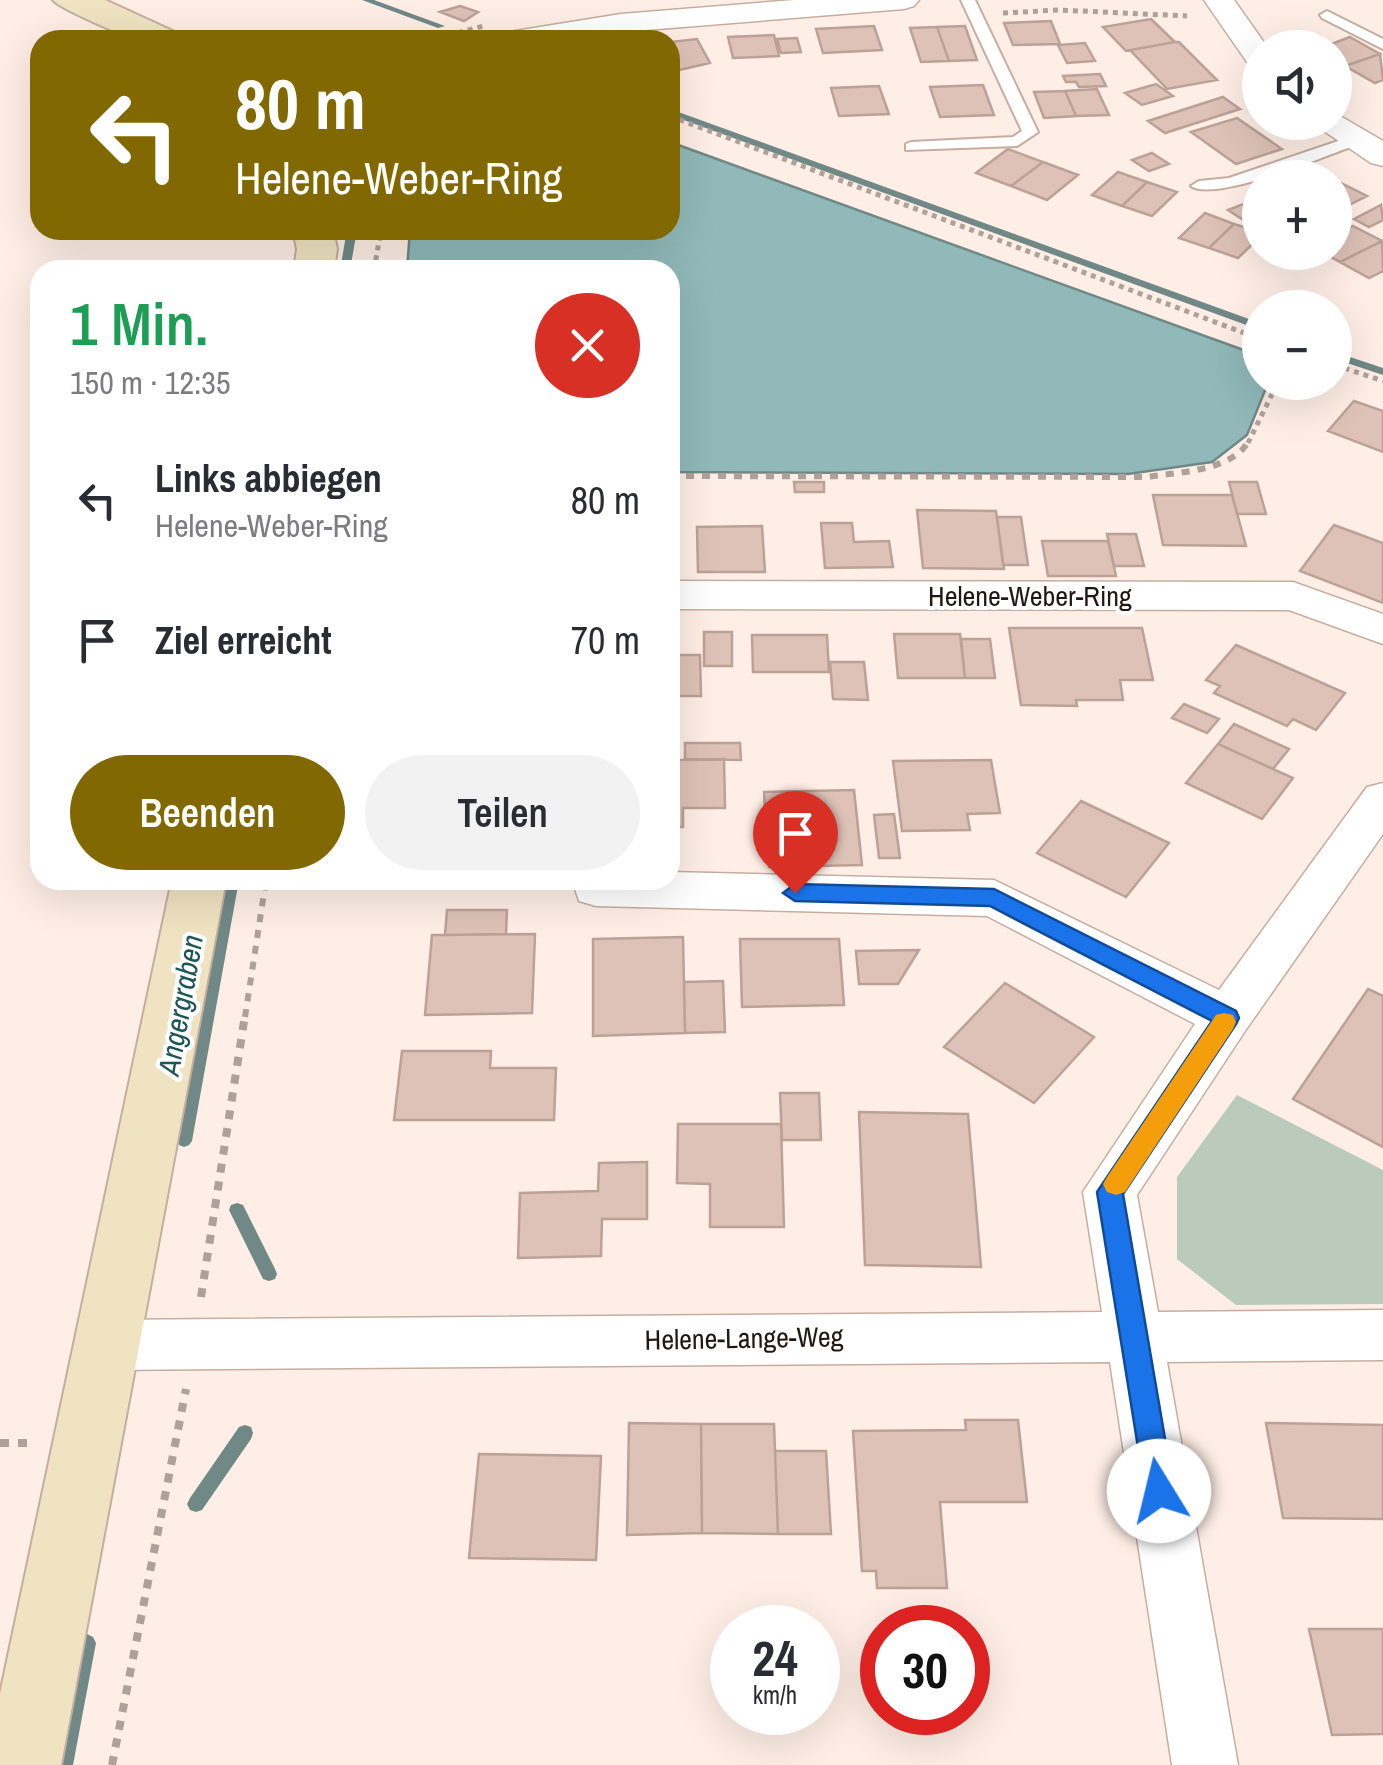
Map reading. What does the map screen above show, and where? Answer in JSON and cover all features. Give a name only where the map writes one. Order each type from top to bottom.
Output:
[{"type":"street","points":[[70,0],[145,30]]},
{"type":"street","points":[[551,30],[616,12],[904,0]]},
{"type":"street","points":[[1218,0],[1242,33]]},
{"type":"street","name":"Helene-Weber-Ring","points":[[680,595],[1293,596],[1383,630]]},
{"type":"street","points":[[1205,1765],[1110,1192],[1227,1018],[1382,800]]},
{"type":"street","points":[[24,1765],[197,890]]},
{"type":"street","points":[[676,890],[994,898],[1227,1018]]},
{"type":"street","name":"Helene-Lange-Weg","points":[[106,1345],[1383,1335]]},
{"type":"lane","points":[[912,147],[1017,141],[1030,132],[968,0]]},
{"type":"lane","points":[[1328,15],[1383,45]]},
{"type":"lane","points":[[1200,186],[1231,182],[1357,140]]},
{"type":"path","points":[[680,120],[1242,332]]},
{"type":"path","points":[[1352,371],[1383,381]]},
{"type":"path","points":[[680,476],[1148,477],[1208,467],[1245,449],[1269,400]]},
{"type":"green space","points":[[1237,1095],[1383,1170],[1383,1304],[1236,1305],[1177,1259],[1177,1177]]},
{"type":"water","points":[[680,146],[1242,349],[1242,400],[1261,400],[1247,435],[1212,462],[1128,474],[680,472],[680,260],[408,260],[409,240],[680,240]]},
{"type":"building","points":[[460,6],[478,12],[464,21],[440,12]]},
{"type":"building","points":[[1151,19],[1175,42],[1126,51],[1103,27]]},
{"type":"building","points":[[1051,21],[1060,44],[1013,45],[1004,23]]},
{"type":"building","points":[[874,26],[882,50],[823,53],[816,29]]},
{"type":"building","points":[[965,26],[977,60],[949,61],[937,27]]},
{"type":"building","points":[[937,27],[949,61],[921,62],[910,28]]},
{"type":"building","points":[[774,35],[779,56],[733,58],[728,37]]},
{"type":"building","points":[[797,38],[801,52],[781,53],[777,39]]},
{"type":"building","points":[[1352,38],[1380,54],[1352,64]]},
{"type":"building","points":[[697,39],[710,63],[680,70],[680,41]]},
{"type":"building","points":[[1179,42],[1217,80],[1167,89],[1130,50]]},
{"type":"building","points":[[1085,43],[1095,61],[1067,63],[1058,45]]},
{"type":"building","points":[[1380,54],[1383,80],[1375,83],[1352,70],[1352,64]]},
{"type":"building","points":[[1100,74],[1106,86],[1079,87],[1076,82],[1066,82],[1063,76]]},
{"type":"building","points":[[1156,84],[1173,96],[1142,105],[1125,93]]},
{"type":"building","points":[[983,85],[994,115],[940,117],[930,87]]},
{"type":"building","points":[[879,86],[889,114],[839,116],[831,88]]},
{"type":"building","points":[[1097,89],[1109,115],[1076,116],[1065,91]]},
{"type":"building","points":[[1065,91],[1076,116],[1044,118],[1034,92]]},
{"type":"building","points":[[1223,97],[1240,109],[1165,133],[1148,121]]},
{"type":"building","points":[[1237,118],[1242,121],[1242,140],[1269,140],[1282,149],[1236,164],[1191,132]]},
{"type":"building","points":[[1008,149],[1043,162],[1011,186],[976,173]]},
{"type":"building","points":[[1152,153],[1169,164],[1149,171],[1132,160]]},
{"type":"building","points":[[1043,162],[1078,175],[1047,200],[1011,186]]},
{"type":"building","points":[[1118,172],[1147,182],[1122,206],[1092,195]]},
{"type":"building","points":[[1147,182],[1177,192],[1152,216],[1122,206]]},
{"type":"building","points":[[1352,188],[1367,196],[1352,204]]},
{"type":"building","points":[[1242,205],[1242,219],[1228,210]]},
{"type":"building","points":[[1381,205],[1383,220],[1369,227],[1354,219]]},
{"type":"building","points":[[1205,213],[1234,224],[1209,248],[1179,238]]},
{"type":"building","points":[[1234,224],[1242,226],[1242,254],[1238,258],[1209,248]]},
{"type":"building","points":[[1353,226],[1382,241],[1352,256]]},
{"type":"building","points":[[1382,241],[1383,271],[1369,278],[1352,269],[1352,256]]},
{"type":"building","points":[[1354,401],[1383,411],[1383,452],[1328,431]]},
{"type":"building","points":[[794,482],[824,482],[824,492],[795,492]]},
{"type":"building","points":[[1229,482],[1257,482],[1266,514],[1237,514]]},
{"type":"building","points":[[1153,495],[1232,495],[1246,546],[1163,545]]},
{"type":"building","points":[[917,510],[996,511],[1004,569],[923,568]]},
{"type":"building","points":[[997,517],[1021,517],[1028,565],[1003,565]]},
{"type":"building","points":[[821,523],[852,523],[854,542],[889,541],[893,567],[825,568]]},
{"type":"building","points":[[1334,525],[1383,543],[1383,603],[1300,571]]},
{"type":"building","points":[[762,526],[765,572],[698,572],[697,527]]},
{"type":"building","points":[[1107,534],[1136,534],[1144,566],[1114,566]]},
{"type":"building","points":[[1042,541],[1108,541],[1116,576],[1048,576]]},
{"type":"building","points":[[1009,628],[1142,628],[1153,680],[1120,680],[1123,700],[1076,700],[1077,706],[1021,705]]},
{"type":"building","points":[[704,632],[732,632],[732,666],[704,666]]},
{"type":"building","points":[[894,634],[960,634],[965,678],[898,678]]},
{"type":"building","points":[[752,635],[827,635],[829,672],[753,672]]},
{"type":"building","points":[[961,639],[990,639],[995,678],[965,678]]},
{"type":"building","points":[[1236,645],[1345,693],[1316,730],[1293,719],[1287,726],[1214,693],[1220,686],[1206,680]]},
{"type":"building","points":[[680,655],[700,655],[701,696],[680,696]]},
{"type":"building","points":[[830,662],[864,662],[868,700],[833,699]]},
{"type":"building","points":[[1184,704],[1219,719],[1207,733],[1172,718]]},
{"type":"building","points":[[1234,724],[1289,749],[1273,769],[1218,744]]},
{"type":"building","points":[[685,743],[740,743],[741,760],[685,759]]},
{"type":"building","points":[[1218,744],[1293,778],[1262,819],[1186,783]]},
{"type":"building","points":[[724,759],[725,808],[683,808],[683,827],[680,827],[680,760]]},
{"type":"building","points":[[991,760],[1000,813],[967,814],[970,830],[902,831],[893,761]]},
{"type":"building","points":[[854,790],[862,865],[769,867],[764,792]]},
{"type":"building","points":[[1081,801],[1169,843],[1126,897],[1037,853]]},
{"type":"building","points":[[894,814],[900,858],[879,858],[874,815]]},
{"type":"building","points":[[447,910],[507,910],[506,934],[445,935]]},
{"type":"building","points":[[535,934],[532,1013],[425,1015],[432,935]]},
{"type":"building","points":[[683,937],[685,1033],[593,1036],[593,939]]},
{"type":"building","points":[[740,939],[839,939],[844,1005],[742,1007]]},
{"type":"building","points":[[919,950],[898,984],[859,984],[856,951]]},
{"type":"building","points":[[723,981],[725,1032],[685,1033],[684,982]]},
{"type":"building","points":[[1005,983],[1094,1037],[1034,1103],[944,1047]]},
{"type":"building","points":[[1368,989],[1383,996],[1383,1147],[1293,1099]]},
{"type":"building","points":[[402,1051],[491,1051],[490,1068],[556,1068],[554,1120],[394,1120]]},
{"type":"building","points":[[780,1093],[819,1093],[821,1140],[782,1140]]},
{"type":"building","points":[[859,1112],[968,1114],[981,1267],[865,1265]]},
{"type":"building","points":[[678,1124],[781,1124],[784,1227],[710,1227],[710,1184],[677,1183]]},
{"type":"building","points":[[647,1162],[647,1219],[602,1219],[601,1256],[518,1258],[520,1193],[598,1191],[599,1163]]},
{"type":"building","points":[[965,1420],[1018,1420],[1027,1502],[940,1502],[947,1588],[877,1588],[876,1571],[862,1571],[853,1431],[966,1430]]},
{"type":"building","points":[[629,1423],[701,1424],[702,1533],[627,1535]]},
{"type":"building","points":[[1266,1423],[1383,1425],[1383,1519],[1283,1518]]},
{"type":"building","points":[[701,1424],[774,1424],[778,1534],[702,1533]]},
{"type":"building","points":[[775,1451],[826,1451],[831,1534],[778,1534]]},
{"type":"building","points":[[479,1454],[601,1456],[596,1560],[469,1558]]},
{"type":"building","points":[[1309,1629],[1383,1629],[1383,1734],[1332,1735]]},
{"type":"waterway","name":"Angergraben","points":[[366,0],[441,26]]},
{"type":"waterway","points":[[680,116],[1242,320]]},
{"type":"waterway","name":"Angergraben","points":[[347,260],[350,240]]},
{"type":"waterway","points":[[1352,361],[1383,372]]},
{"type":"waterway","name":"Angergraben","points":[[184,1141],[230,890]]},
{"type":"waterway","name":"Angergraben","points":[[237,1210],[269,1274]]},
{"type":"waterway","name":"Angergraben","points":[[196,1504],[245,1433]]},
{"type":"waterway","name":"Angergraben","points":[[64,1765],[87,1643]]},
{"type":"slow traffic","points":[[1116,1184],[1224,1022]]},
{"type":"route","points":[[795,893],[994,898],[1227,1018],[1110,1192],[1159,1491]]}]
